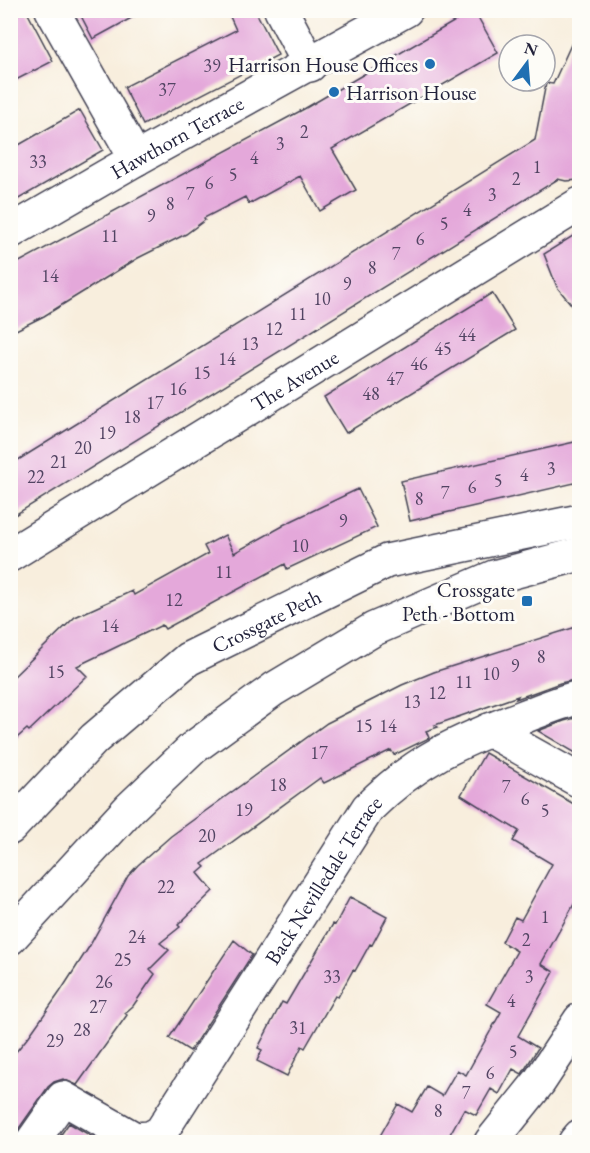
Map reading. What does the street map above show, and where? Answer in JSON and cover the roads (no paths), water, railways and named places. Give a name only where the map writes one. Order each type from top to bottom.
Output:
[{"type":"main road","points":[[52,10],[136,159]]},
{"type":"main road","points":[[280,10],[310,65]]},
{"type":"main road","name":"Hawthorn Terrace","points":[[10,232],[136,159],[406,10]]},
{"type":"main road","name":"The Avenue","points":[[10,555],[579,204]]},
{"type":"main road","name":"Crossgate Peth","points":[[10,828],[94,739],[188,659],[387,561],[579,520]]},
{"type":"main road","points":[[10,938],[130,808],[193,748],[274,689],[385,624],[494,578],[579,554]]},
{"type":"main road","name":"Back Nevilledale Terrace","points":[[32,1143],[63,1098],[135,1139],[150,1138],[160,1132],[368,808],[387,789],[421,763],[455,744],[579,696]]},
{"type":"main road","points":[[489,730],[579,782]]},
{"type":"main road","points":[[491,1143],[539,1082],[579,1020]]},
{"type":"main road","points":[[575,1143],[579,1136]]},
{"type":"place","name":"Harrison House Offices","points":[[430,64]]},
{"type":"place","name":"Harrison House","points":[[334,92]]},
{"type":"place","name":"Crossgate Peth - Bottom","points":[[527,601]]}]
